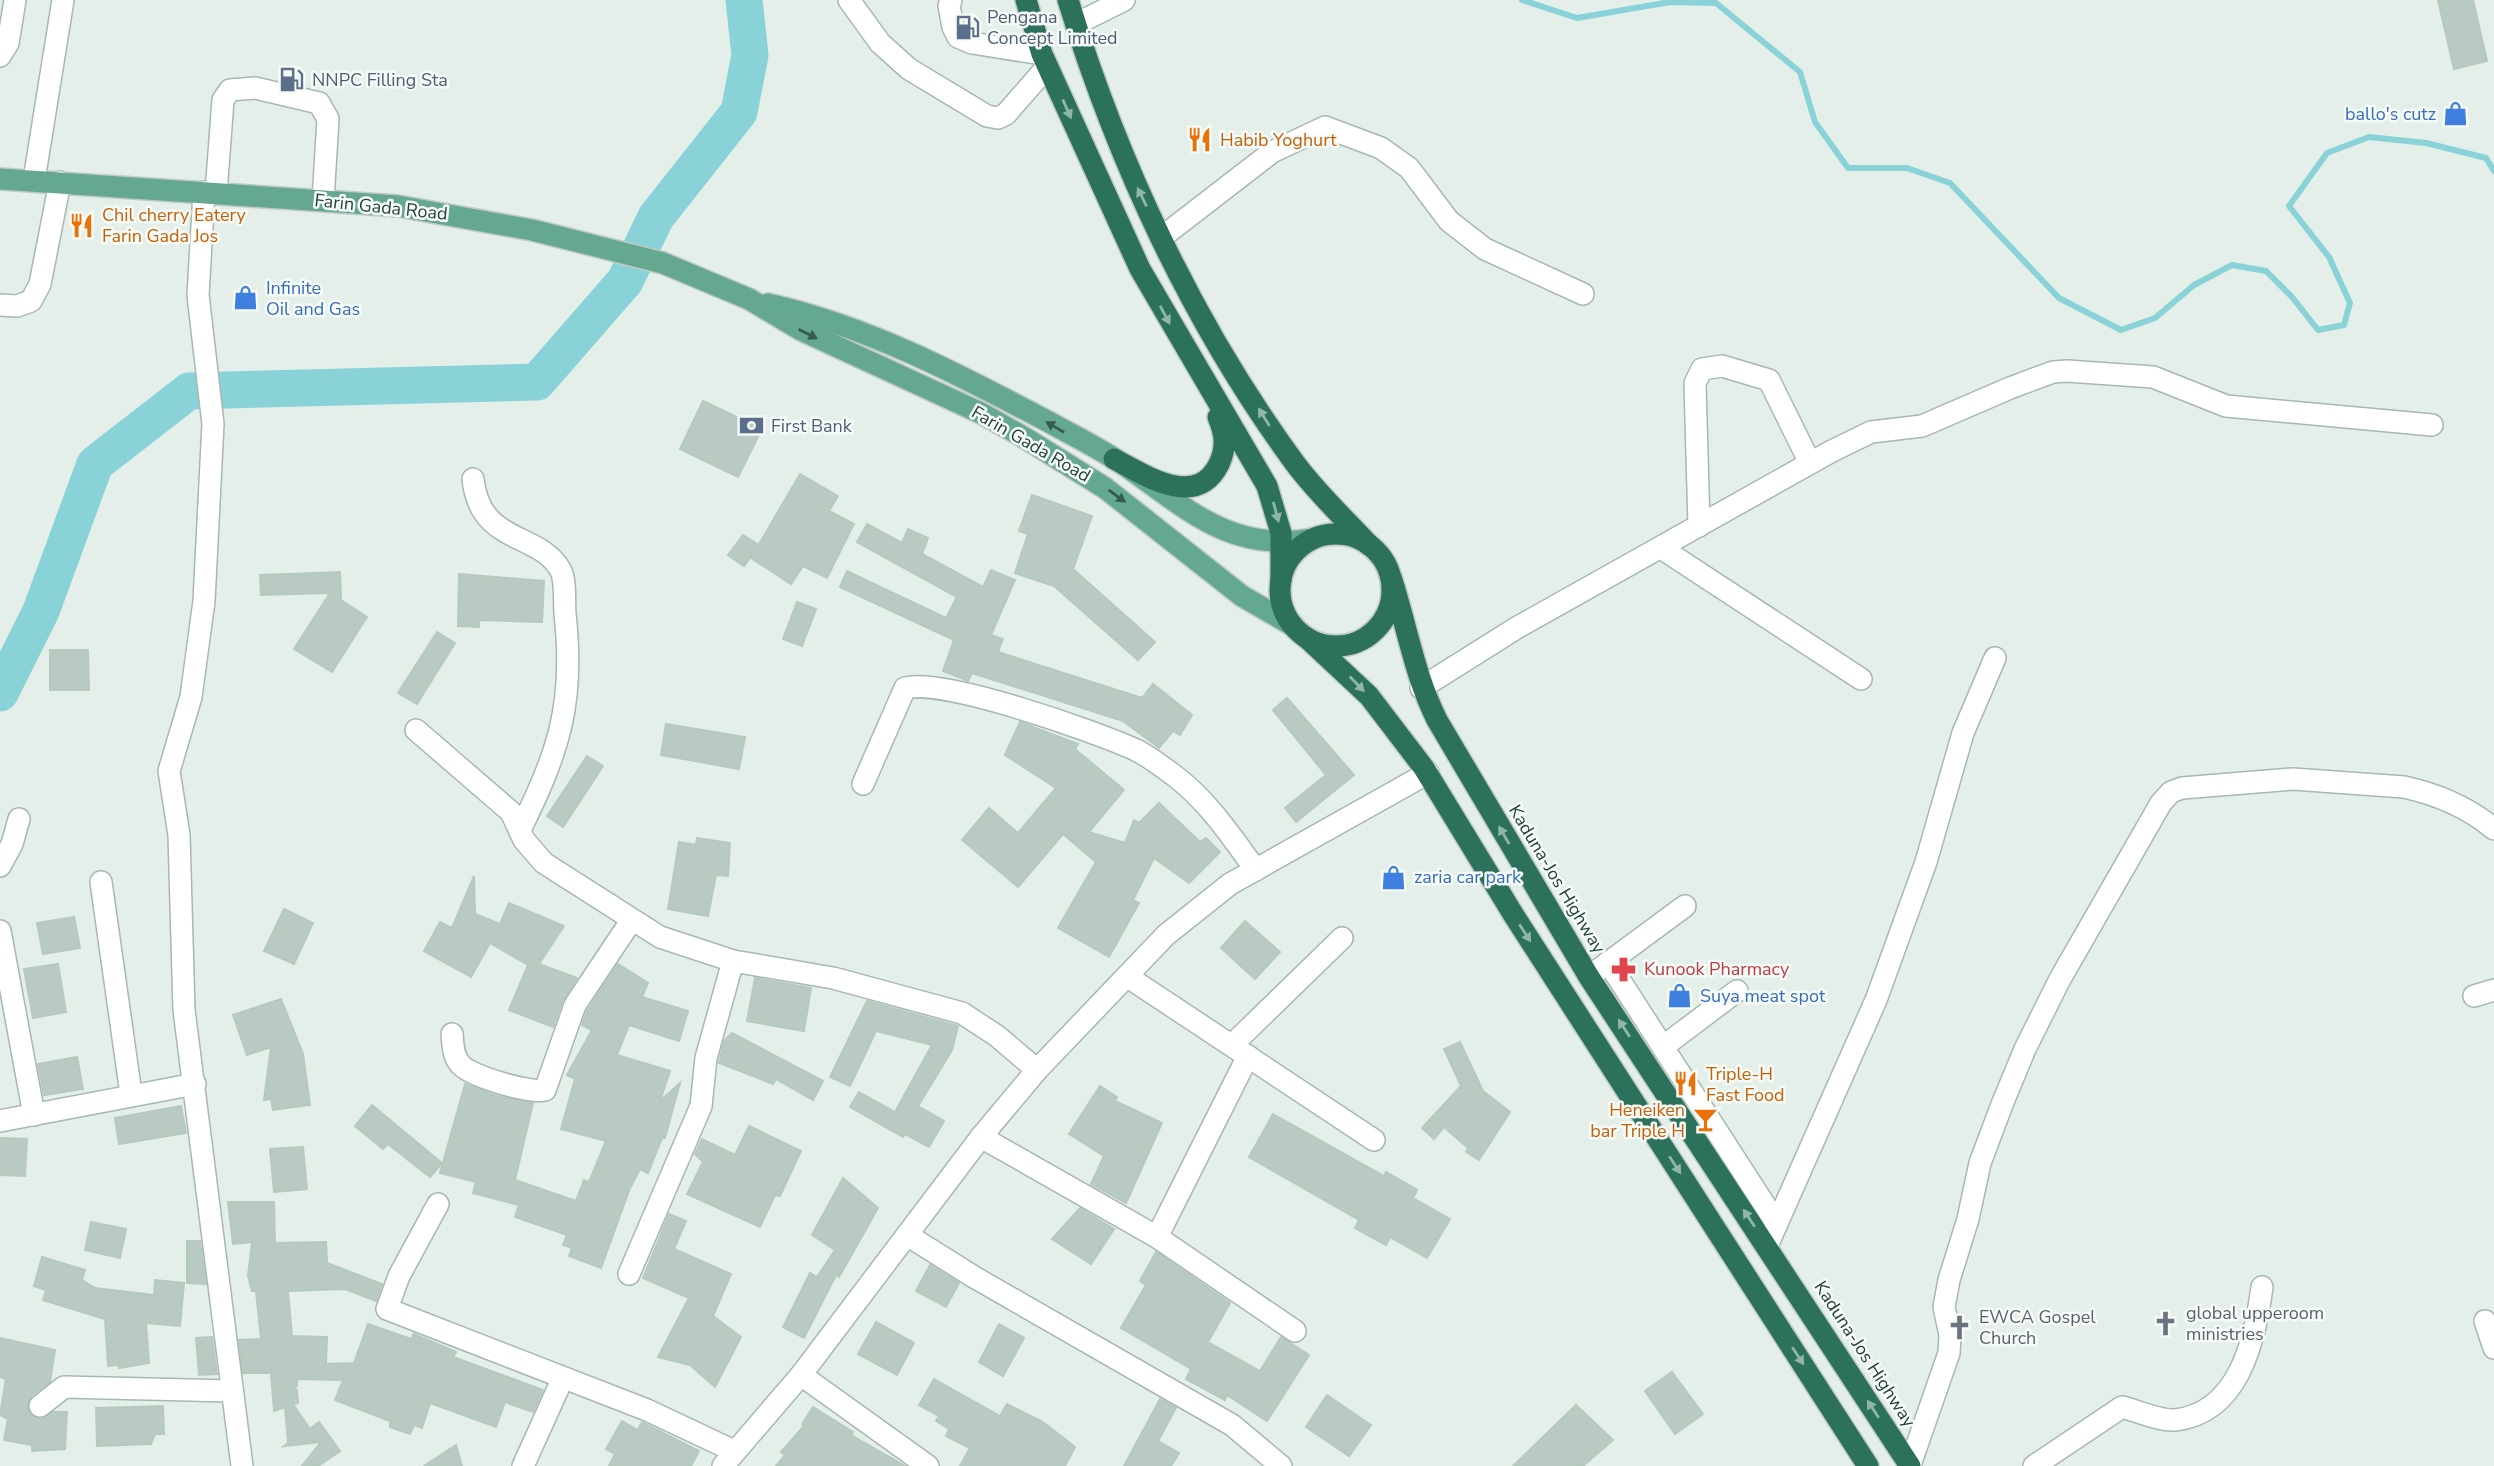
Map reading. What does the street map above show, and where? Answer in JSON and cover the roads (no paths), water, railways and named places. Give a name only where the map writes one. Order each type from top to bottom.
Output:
[{"type":"highway","points":[[1026,0],[1044,61],[1140,269],[1267,486],[1276,509],[1282,542],[1283,607],[1299,631],[1368,696],[1428,773],[1513,914],[1868,1466]]},
{"type":"highway","points":[[1068,0],[1104,108],[1190,295],[1283,446],[1320,494],[1383,559],[1391,577],[1392,593],[1388,612],[1377,628],[1365,638],[1336,646],[1299,631]]},
{"type":"highway","points":[[1114,459],[1171,486],[1184,488],[1205,481],[1214,474],[1225,447],[1225,433],[1208,389]]},
{"type":"highway","points":[[1281,581],[1283,569],[1294,553],[1312,539],[1331,534],[1350,536],[1370,545]]},
{"type":"highway","name":"Kaduna-Jos Highway","points":[[1391,577],[1421,688],[1444,732],[1590,977],[1910,1465]]},
{"type":"main road","name":"Farin Gada Road","points":[[0,178],[398,206],[467,217],[602,246],[663,263],[749,299],[812,336],[983,414],[1067,463],[1140,513],[1242,596],[1299,631]]},
{"type":"main road","name":"Farin Gada Road","points":[[749,299],[819,315],[947,370],[1114,459],[1210,525],[1250,540],[1282,542],[1312,539]]},
{"type":"street","points":[[0,56],[8,43],[15,0]]},
{"type":"street","points":[[34,180],[63,0]]},
{"type":"street","points":[[849,0],[880,43],[909,69],[988,116],[998,118],[1006,114],[1044,61],[958,37],[949,6],[951,0]]},
{"type":"street","points":[[1076,24],[1124,0]]},
{"type":"street","points":[[242,1466],[184,1010],[179,835],[169,771],[191,697],[204,601],[213,424],[198,295],[223,100],[230,90],[255,88],[319,103],[328,119],[323,200]]},
{"type":"street","points":[[1162,237],[1272,152],[1325,127],[1381,148],[1409,168],[1449,221],[1485,249],[1583,293]]},
{"type":"street","points":[[0,305],[17,306],[31,301],[40,284],[60,182]]},
{"type":"street","points":[[1699,526],[1695,383],[1702,369],[1722,366],[1769,380],[1810,463]]},
{"type":"street","points":[[1421,688],[1518,627],[1810,463],[1871,432],[1922,426],[2053,372],[2153,377],[2226,406],[2432,425]]},
{"type":"street","points":[[473,479],[475,498],[489,521],[546,556],[561,572],[567,631],[566,711],[550,769],[520,830]]},
{"type":"street","points":[[1661,548],[1861,679]]},
{"type":"street","points":[[1767,1246],[1876,1000],[1926,862],[1964,733],[1995,658]]},
{"type":"street","points":[[863,784],[905,688],[918,684],[951,688],[1085,730],[1138,751],[1177,778],[1207,805],[1256,870]]},
{"type":"street","points":[[416,730],[511,812],[520,830],[544,863],[631,921],[660,937],[733,961],[833,978],[962,1013],[997,1036],[1037,1070]]},
{"type":"street","points":[[438,1204],[399,1276],[387,1309],[562,1380],[647,1410],[729,1459],[801,1375],[981,1137],[1037,1070],[1166,935],[1230,884],[1428,773]]},
{"type":"street","points":[[1910,1465],[1949,1353],[1950,1335],[1944,1307],[1949,1280],[1968,1219],[1980,1163],[2003,1102],[2025,1049],[2060,979],[2161,803],[2171,792],[2182,788],[2293,779],[2422,791],[2492,822]]},
{"type":"street","points":[[0,866],[12,844],[19,820]]},
{"type":"street","points":[[101,882],[131,1094]]},
{"type":"street","points":[[1590,977],[1685,906]]},
{"type":"street","points":[[452,1034],[454,1053],[462,1067],[532,1092],[545,1090],[575,1004],[631,921]]},
{"type":"street","points":[[0,930],[34,1115]]},
{"type":"street","points":[[1157,1237],[1240,1051],[1342,938]]},
{"type":"street","points":[[629,1274],[701,1105],[706,1058],[733,961]]},
{"type":"street","points":[[1608,962],[1777,1224]]},
{"type":"street","points":[[1128,977],[1374,1140]]},
{"type":"street","points":[[1664,1046],[1737,990]]},
{"type":"street","points":[[0,1121],[131,1094],[195,1084]]},
{"type":"street","points":[[981,1137],[1157,1237],[1294,1331]]},
{"type":"street","points":[[907,1235],[974,1278],[1232,1425],[1281,1466]]},
{"type":"street","points":[[2034,1466],[2122,1408],[2172,1420],[2204,1413],[2231,1387],[2255,1336],[2262,1287]]},
{"type":"street","points":[[2485,1321],[2494,1348]]},
{"type":"street","points":[[801,1375],[928,1466]]},
{"type":"street","points":[[523,1466],[562,1380]]},
{"type":"street","points":[[40,1406],[64,1387],[231,1391]]},
{"type":"waterway","points":[[0,693],[41,611],[95,464],[189,391],[537,382],[625,281],[656,217],[739,112],[750,55],[744,0]]},
{"type":"waterway","points":[[1522,0],[1577,18],[1670,2],[1716,3],[1800,72],[1815,122],[1848,168],[1907,168],[1950,183],[2059,298],[2121,330],[2155,318],[2194,285],[2232,265],[2266,271],[2292,297],[2318,330],[2344,325],[2350,303],[2329,257],[2289,206],[2327,153],[2369,137],[2426,143],[2486,158],[2494,171]]},
{"type":"place","name":"Pengana Concept Limited","points":[[967,27]]},
{"type":"place","name":"NNPC Filling Sta","points":[[292,80]]},
{"type":"place","name":"ballo's cutz","points":[[2456,114]]},
{"type":"place","name":"Habib Yoghurt","points":[[1200,140]]},
{"type":"place","name":"Chil cherry Eatery Farin Gada Jos","points":[[82,225]]},
{"type":"place","name":"Infinite Oil and Gas","points":[[246,298]]},
{"type":"place","name":"First Bank","points":[[751,426]]},
{"type":"place","name":"zaria car park","points":[[1394,877]]},
{"type":"place","name":"Kunook Pharmacy","points":[[1624,969]]},
{"type":"place","name":"Suya meat spot","points":[[1680,996]]},
{"type":"place","name":"Triple-H Fast Food","points":[[1686,1084]]},
{"type":"place","name":"Heneiken bar Triple H","points":[[1705,1120]]},
{"type":"place","name":"global upperoom ministries","points":[[2166,1323]]},
{"type":"place","name":"EWCA Gospel Church","points":[[1959,1327]]}]
